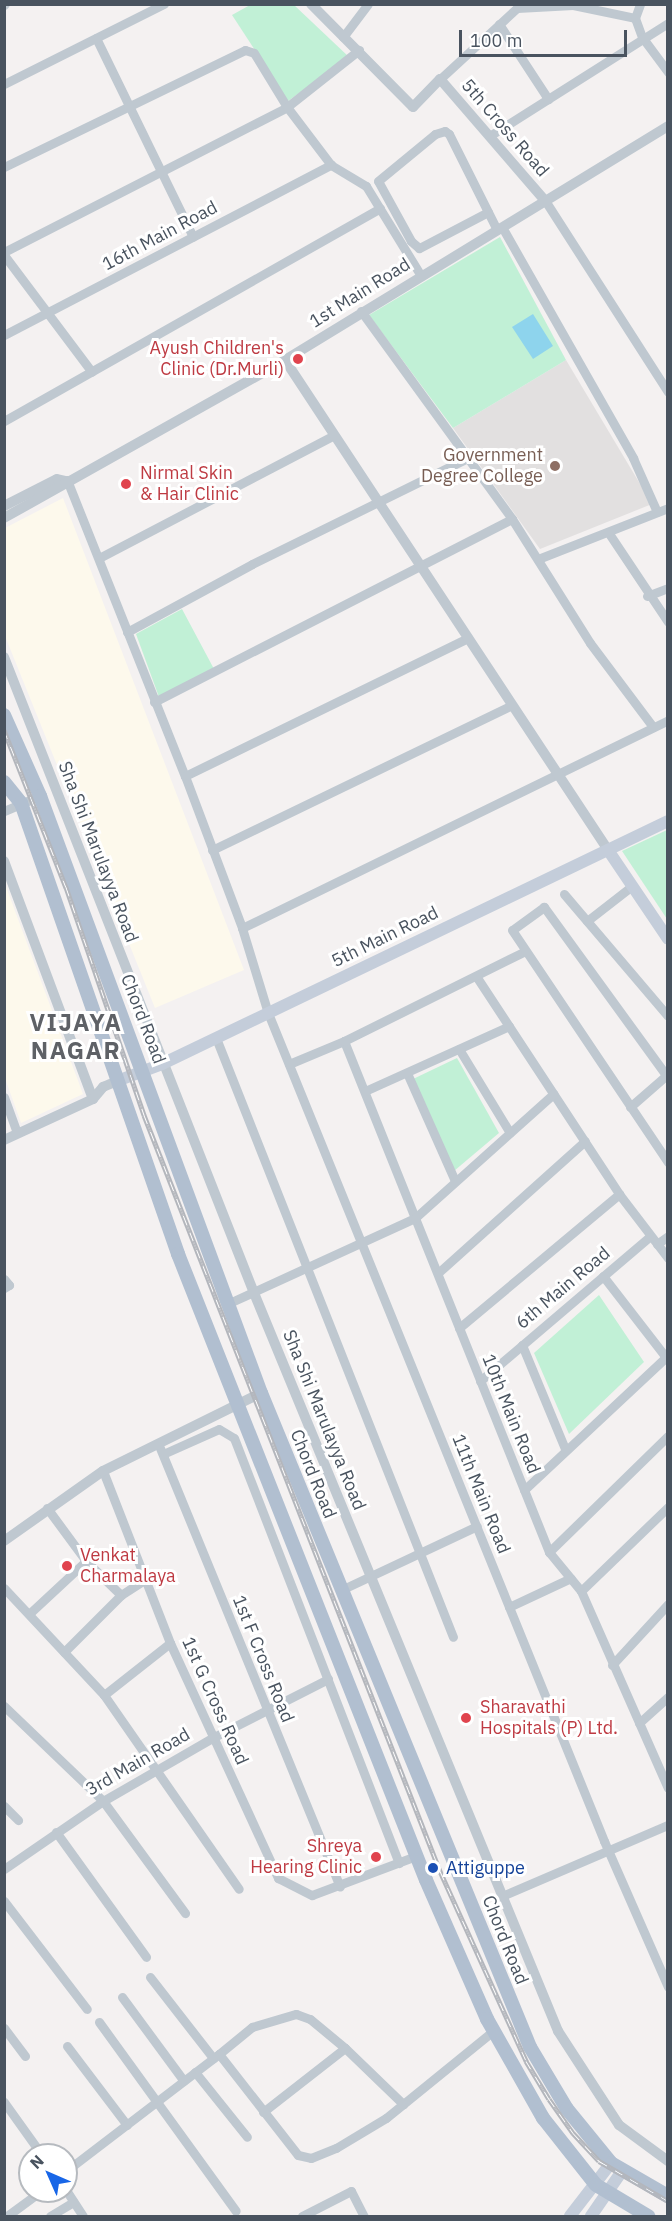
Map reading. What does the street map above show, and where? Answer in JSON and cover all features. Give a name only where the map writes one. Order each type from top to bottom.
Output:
[{"type":"main road","name":"Chord Road","points":[[4,715],[40,796],[261,1394],[530,2047],[567,2109],[617,2167],[668,2196]]},
{"type":"main road","points":[[4,782],[21,803],[178,1254],[417,1856],[493,2031],[543,2118],[597,2185],[648,2217]]},
{"type":"main road","name":"5th Main Road","points":[[117,1081],[162,1064],[668,821]]},
{"type":"main road","points":[[609,850],[668,939]]},
{"type":"main road","points":[[570,2217],[597,2185],[617,2167]]},
{"type":"main road","points":[[591,2217],[609,2194],[617,2167]]},
{"type":"street","points":[[4,84],[164,4]]},
{"type":"street","name":"5th Cross Road","points":[[311,4],[413,107],[441,79],[546,202]]},
{"type":"street","points":[[343,37],[368,4]]},
{"type":"street","points":[[640,4],[635,18],[642,37],[668,72]]},
{"type":"street","points":[[441,79],[515,6],[573,5],[635,18]]},
{"type":"street","points":[[491,135],[642,37],[668,23]]},
{"type":"street","points":[[499,24],[548,99]]},
{"type":"street","points":[[96,38],[193,237]]},
{"type":"street","points":[[4,167],[245,50],[254,53],[287,108],[331,165],[366,186],[420,274]]},
{"type":"street","points":[[92,372],[4,254],[287,108],[359,50]]},
{"type":"street","name":"1st Main Road","points":[[4,518],[63,488],[66,481],[285,360],[420,274],[546,202],[668,126]]},
{"type":"street","points":[[488,212],[419,248],[411,241],[378,181],[435,134],[445,131],[488,212],[500,228],[633,458],[657,512]]},
{"type":"street","name":"16th Main Road","points":[[4,335],[331,165]]},
{"type":"street","points":[[546,202],[668,392]]},
{"type":"street","points":[[4,421],[380,208]]},
{"type":"street","points":[[361,311],[465,459],[512,519],[590,643],[653,727]]},
{"type":"street","points":[[285,360],[609,850]]},
{"type":"street","points":[[99,558],[334,435]]},
{"type":"street","points":[[127,632],[465,459]]},
{"type":"street","name":"1st Main Road","points":[[4,506],[57,479],[66,481]]},
{"type":"street","name":"11th Main Road","points":[[66,481],[185,776],[242,928],[268,1013],[609,1851],[668,1987]]},
{"type":"street","points":[[538,559],[668,508]]},
{"type":"street","points":[[154,702],[512,519]]},
{"type":"street","points":[[608,532],[647,596],[668,622]]},
{"type":"street","points":[[647,596],[668,588]]},
{"type":"street","points":[[185,776],[468,638]]},
{"type":"street","name":"Sha Shi Marulayya Road","points":[[4,657],[162,1064],[254,1293],[558,2031],[619,2125],[668,2161]]},
{"type":"street","points":[[212,850],[512,705]]},
{"type":"street","points":[[242,928],[668,720]]},
{"type":"street","points":[[4,811],[40,796]]},
{"type":"street","points":[[4,861],[93,1099]]},
{"type":"street","points":[[586,921],[632,886]]},
{"type":"street","points":[[564,894],[668,1016]]},
{"type":"street","points":[[630,1107],[667,1075],[544,908],[512,930],[525,951],[630,1107],[668,1162]]},
{"type":"street","points":[[289,1064],[344,1041],[525,951]]},
{"type":"street","points":[[476,976],[619,1194],[649,1237],[668,1258]]},
{"type":"street","points":[[365,1091],[509,1026]]},
{"type":"street","points":[[216,1038],[453,1637]]},
{"type":"street","name":"10th Main Road","points":[[344,1041],[549,1552],[581,1591],[668,1788]]},
{"type":"street","points":[[459,1049],[510,1132]]},
{"type":"street","points":[[407,1073],[455,1181]]},
{"type":"street","points":[[4,1140],[93,1099],[103,1087],[117,1081]]},
{"type":"street","points":[[227,1304],[415,1218],[554,1094]]},
{"type":"street","points":[[4,1097],[17,1134]]},
{"type":"street","points":[[438,1272],[585,1142]]},
{"type":"street","points":[[459,1328],[619,1194]]},
{"type":"street","points":[[657,1244],[668,1236]]},
{"type":"street","name":"6th Main Road","points":[[480,1382],[649,1237]]},
{"type":"street","points":[[524,1490],[666,1359],[603,1276]]},
{"type":"street","points":[[4,1280],[9,1285],[4,1288]]},
{"type":"street","points":[[522,1345],[566,1449]]},
{"type":"street","points":[[4,1541],[47,1508],[103,1471],[238,1402],[261,1394]]},
{"type":"street","points":[[163,1454],[219,1429],[234,1438],[399,1863]]},
{"type":"street","points":[[549,1552],[668,1436]]},
{"type":"street","name":"1st F Cross Road","points":[[157,1443],[265,1710],[340,1887]]},
{"type":"street","name":"1st G Cross Road","points":[[103,1471],[147,1578],[170,1642],[214,1737],[261,1849],[278,1878],[312,1895],[340,1887],[417,1856]]},
{"type":"street","points":[[581,1591],[668,1507]]},
{"type":"street","points":[[47,1508],[86,1562],[122,1595]]},
{"type":"street","points":[[342,1590],[477,1527]]},
{"type":"street","points":[[30,1613],[86,1562]]},
{"type":"street","points":[[64,1652],[122,1595],[147,1578]]},
{"type":"street","points":[[509,1607],[571,1578]]},
{"type":"street","points":[[4,1588],[30,1613],[104,1695],[239,1889]]},
{"type":"street","points":[[612,1665],[668,1604]]},
{"type":"street","points":[[104,1695],[170,1642]]},
{"type":"street","name":"3rd Main Road","points":[[4,1869],[103,1801],[214,1737],[328,1679]]},
{"type":"street","points":[[639,1723],[668,1696]]},
{"type":"street","points":[[4,1706],[103,1801],[184,1912]]},
{"type":"street","points":[[4,1806],[18,1820]]},
{"type":"street","points":[[502,1896],[668,1825]]},
{"type":"street","points":[[56,1832],[146,1957]]},
{"type":"street","points":[[4,1901],[87,2010]]},
{"type":"street","points":[[150,1977],[298,2155],[311,2158],[336,2148],[403,2104],[493,2031]]},
{"type":"street","points":[[122,1997],[184,2081]]},
{"type":"street","points":[[78,2162],[252,2027],[296,2014],[310,2019],[345,2048],[403,2104]]},
{"type":"street","points":[[99,2022],[236,2211]]},
{"type":"street","points":[[4,2028],[25,2056]]},
{"type":"street","points":[[67,2046],[127,2125]]},
{"type":"street","points":[[263,2112],[345,2048]]},
{"type":"street","points":[[195,2072],[247,2136]]},
{"type":"street","points":[[4,2102],[33,2143]]},
{"type":"street","points":[[302,2217],[351,2191],[364,2217]]},
{"type":"street","points":[[14,2215],[28,2203]]},
{"type":"street","points":[[50,2217],[71,2203]]},
{"type":"street","points":[[74,2203],[83,2217]]},
{"type":"shaded area","name":"Government Degree College","points":[[566,360],[652,504],[540,549],[453,428]]},
{"type":"shaded area","points":[[63,498],[244,970],[155,1008],[5,636],[5,528]]},
{"type":"shaded area","points":[[5,884],[83,1094],[21,1123],[5,1078]]},
{"type":"green space","points":[[250,5],[294,5],[349,57],[288,101],[232,15]]},
{"type":"green space","points":[[500,237],[566,360],[453,428],[369,315]]},
{"type":"green space","points":[[182,609],[214,669],[159,697],[136,634]]},
{"type":"green space","points":[[667,830],[667,919],[622,851]]},
{"type":"green space","points":[[457,1058],[499,1133],[454,1171],[413,1079]]},
{"type":"green space","points":[[599,1295],[644,1362],[569,1434],[534,1353]]},
{"type":"water","points":[[533,314],[553,346],[533,359],[512,327]]},
{"type":"railway","points":[[4,730],[66,887],[144,1115],[440,1871],[526,2061],[549,2099],[573,2133],[599,2161],[668,2201]]},
{"type":"place","name":"Ayush Children's Clinic (Dr.Murli)","points":[[298,359]]},
{"type":"place","name":"Government Degree College","points":[[555,466]]},
{"type":"place","name":"Nirmal Skin & Hair Clinic","points":[[126,484]]},
{"type":"place","name":"Venkat Charmalaya","points":[[67,1566]]},
{"type":"place","name":"Sharavathi Hospitals (P) Ltd.","points":[[466,1718]]},
{"type":"place","name":"Shreya Hearing Clinic","points":[[376,1857]]},
{"type":"place","name":"Attiguppe","points":[[433,1868]]},
{"type":"district","name":"VIJAYA NAGAR","points":[[76,1037]]}]
